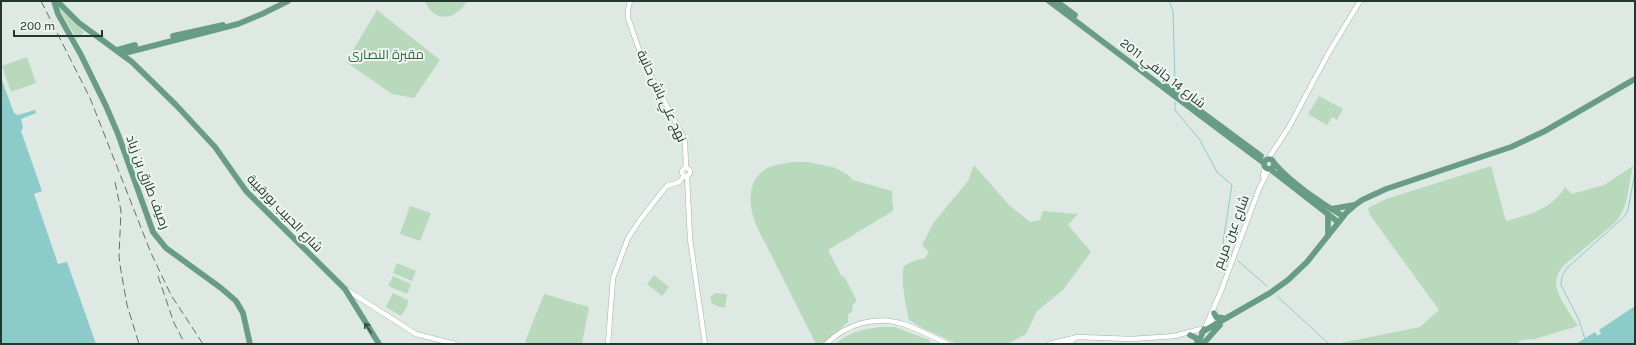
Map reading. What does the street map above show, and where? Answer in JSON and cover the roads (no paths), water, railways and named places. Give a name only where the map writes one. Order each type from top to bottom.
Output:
[{"type":"main road","name":"رصيف طارق بن زياد","points":[[54,1],[58,14],[91,73],[109,113],[154,232],[166,248],[221,288],[236,301],[243,313],[250,344]]},
{"type":"main road","name":"شارع الحبيب بورقيبة","points":[[57,1],[79,23],[121,51]]},
{"type":"main road","name":"شارع الحبيب بورقيبة","points":[[61,1],[81,21],[121,51],[155,83],[215,147],[246,190],[345,289],[379,344]]},
{"type":"main road","points":[[121,51],[237,21],[280,1]]},
{"type":"main road","points":[[121,51],[238,24],[288,1]]},
{"type":"main road","name":"شارع 14 جانفي 2011","points":[[1049,1],[1115,50],[1190,109],[1286,175],[1330,212],[1338,222]]},
{"type":"main road","name":"شارع 14 جانفي 2011","points":[[1056,1],[1152,76],[1269,164]]},
{"type":"main road","points":[[1328,236],[1330,212],[1354,205],[1386,189],[1511,147],[1545,131],[1635,79]]},
{"type":"main road","points":[[1206,329],[1270,293],[1295,275],[1343,216],[1354,205]]},
{"type":"main road","name":"شارع 14 جانفي 2011","points":[[1330,212],[1343,216]]},
{"type":"main road","points":[[1212,315],[1225,319]]},
{"type":"main road","points":[[1202,344],[1225,319]]},
{"type":"main road","name":"شارع عين مريم","points":[[1198,344],[1206,329]]},
{"type":"main road","name":"شارع عين مريم","points":[[1202,344],[1206,329]]},
{"type":"main road","points":[[1190,335],[1196,338],[1198,344]]},
{"type":"street","name":"نهج علي باش حانبة","points":[[630,1],[628,18],[643,61],[685,140],[686,168],[682,171],[685,176]]},
{"type":"street","name":"شارع عين مريم","points":[[1206,329],[1275,150],[1360,1]]},
{"type":"street","points":[[608,344],[613,278],[628,238],[666,187],[679,182],[685,176]]},
{"type":"street","points":[[685,176],[690,241],[705,344]]},
{"type":"street","points":[[345,289],[416,334],[455,344]]},
{"type":"street","points":[[1196,330],[1212,315]]},
{"type":"street","points":[[826,344],[847,328],[861,323],[880,320],[903,324],[948,344]]},
{"type":"street","points":[[1174,336],[1206,329]]},
{"type":"street","points":[[1050,344],[1076,337],[1131,339],[1190,335],[1206,329]]},
{"type":"street","points":[[1065,344],[1072,341],[1076,337]]},
{"type":"water","points":[[1,78],[14,113],[18,115],[35,110],[36,113],[21,119],[23,128],[21,131],[42,191],[34,194],[58,264],[67,262],[96,344],[1,344]]},
{"type":"water","points":[[1635,306],[1635,344],[1576,344],[1595,332],[1598,336],[1601,333],[1599,330]]},
{"type":"waterway","points":[[1169,1],[1173,11],[1175,82]]},
{"type":"waterway","points":[[1175,102],[1175,110],[1200,140],[1217,172],[1232,185],[1223,242],[1224,248],[1230,254]]},
{"type":"waterway","points":[[1585,339],[1579,320],[1561,285],[1562,276],[1567,268],[1624,217],[1628,210],[1635,172]]},
{"type":"waterway","points":[[1238,261],[1267,286]]},
{"type":"waterway","points":[[1277,296],[1329,344]]},
{"type":"railway","points":[[41,1],[90,98],[151,253],[171,295],[203,344]]},
{"type":"railway","points":[[115,182],[121,211],[120,265],[127,305],[139,344]]},
{"type":"railway","points":[[158,276],[174,323],[185,344]]},
{"type":"park label","name":"مقبرة النصارى","points":[[386,54]]}]
